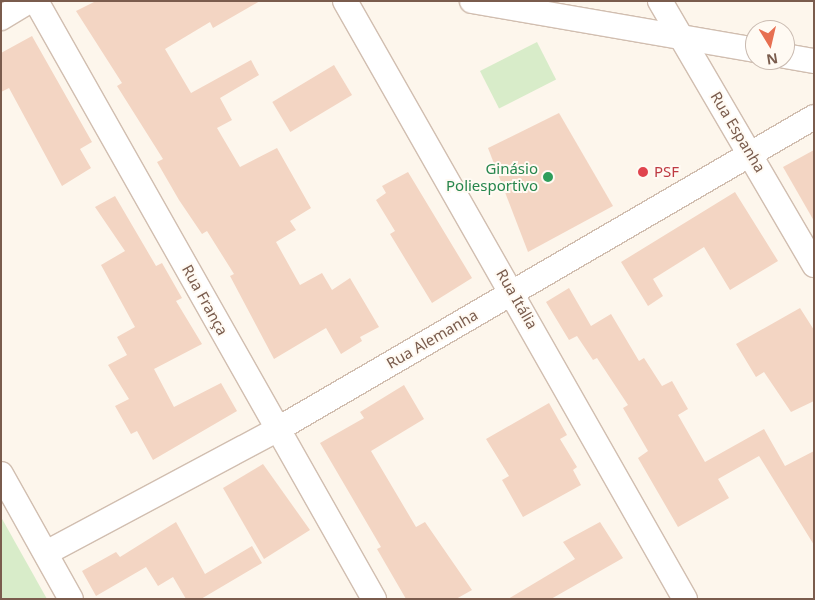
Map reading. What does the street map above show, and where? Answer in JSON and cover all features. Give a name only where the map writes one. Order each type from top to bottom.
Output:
[{"type":"street","points":[[1,18],[29,1]]},
{"type":"street","name":"Rua França","points":[[36,1],[374,599]]},
{"type":"street","name":"Rua Itália","points":[[345,1],[513,292],[685,599]]},
{"type":"street","points":[[472,1],[679,35],[745,48]]},
{"type":"street","name":"Rua Espanha","points":[[660,1],[752,154],[814,265]]},
{"type":"street","points":[[795,58],[814,61]]},
{"type":"street","name":"Rua Alemanha","points":[[46,554],[278,429],[814,117]]},
{"type":"street","points":[[1,474],[71,599]]},
{"type":"green space","points":[[537,42],[556,79],[499,108],[480,71]]},
{"type":"green space","points":[[1,517],[47,599],[1,599]]},
{"type":"building","points":[[96,1],[260,1],[213,28],[210,22],[165,49],[191,93],[251,60],[259,75],[220,98],[232,120],[217,128],[240,167],[277,148],[311,208],[290,221],[296,230],[276,242],[300,285],[322,273],[332,290],[350,278],[379,327],[360,337],[362,341],[341,354],[326,328],[274,359],[230,276],[234,274],[207,231],[202,234],[179,200],[157,162],[163,159],[117,86],[122,83],[76,11]]},
{"type":"building","points":[[32,36],[92,142],[80,149],[91,168],[62,186],[9,88],[1,92],[1,53]]},
{"type":"building","points":[[334,65],[352,95],[290,132],[272,102]]},
{"type":"building","name":"Ginásio Poliesportivo","points":[[559,113],[613,206],[528,252],[488,148]]},
{"type":"building","points":[[814,150],[814,221],[783,167]]},
{"type":"building","points":[[408,172],[472,278],[432,303],[390,234],[395,231],[376,200],[386,193],[382,186]]},
{"type":"building","points":[[735,192],[778,261],[730,290],[704,247],[653,279],[663,296],[648,306],[621,262]]},
{"type":"building","points":[[115,196],[156,266],[162,263],[182,298],[176,301],[202,344],[154,369],[174,407],[221,383],[237,411],[153,460],[137,431],[131,434],[115,406],[129,399],[108,365],[127,355],[117,337],[135,327],[101,265],[125,251],[95,207]]},
{"type":"building","points":[[569,288],[591,326],[611,314],[639,361],[644,358],[662,386],[672,381],[688,409],[678,415],[705,462],[764,429],[785,466],[814,451],[814,545],[759,456],[718,479],[729,498],[678,527],[638,458],[648,451],[623,408],[628,405],[597,358],[593,360],[577,336],[569,340],[546,302]]},
{"type":"building","points":[[800,308],[814,330],[814,401],[791,412],[764,372],[756,377],[736,344]]},
{"type":"building","points":[[404,385],[424,419],[371,451],[416,527],[425,522],[472,590],[456,599],[406,599],[377,549],[381,547],[320,443],[364,418],[360,412]]},
{"type":"building","points":[[549,403],[567,435],[560,439],[577,467],[573,470],[581,485],[523,517],[502,480],[509,476],[486,439]]},
{"type":"building","points":[[263,464],[310,530],[264,559],[223,488]]},
{"type":"building","points":[[176,522],[205,574],[252,546],[262,563],[201,599],[186,599],[173,577],[158,586],[146,567],[96,596],[82,571],[116,552],[120,557]]},
{"type":"building","points":[[600,522],[623,558],[551,599],[508,599],[575,559],[563,542]]},
{"type":"place","name":"PSF","points":[[643,172]]},
{"type":"place","name":"Ginásio Poliesportivo","points":[[548,177]]}]
